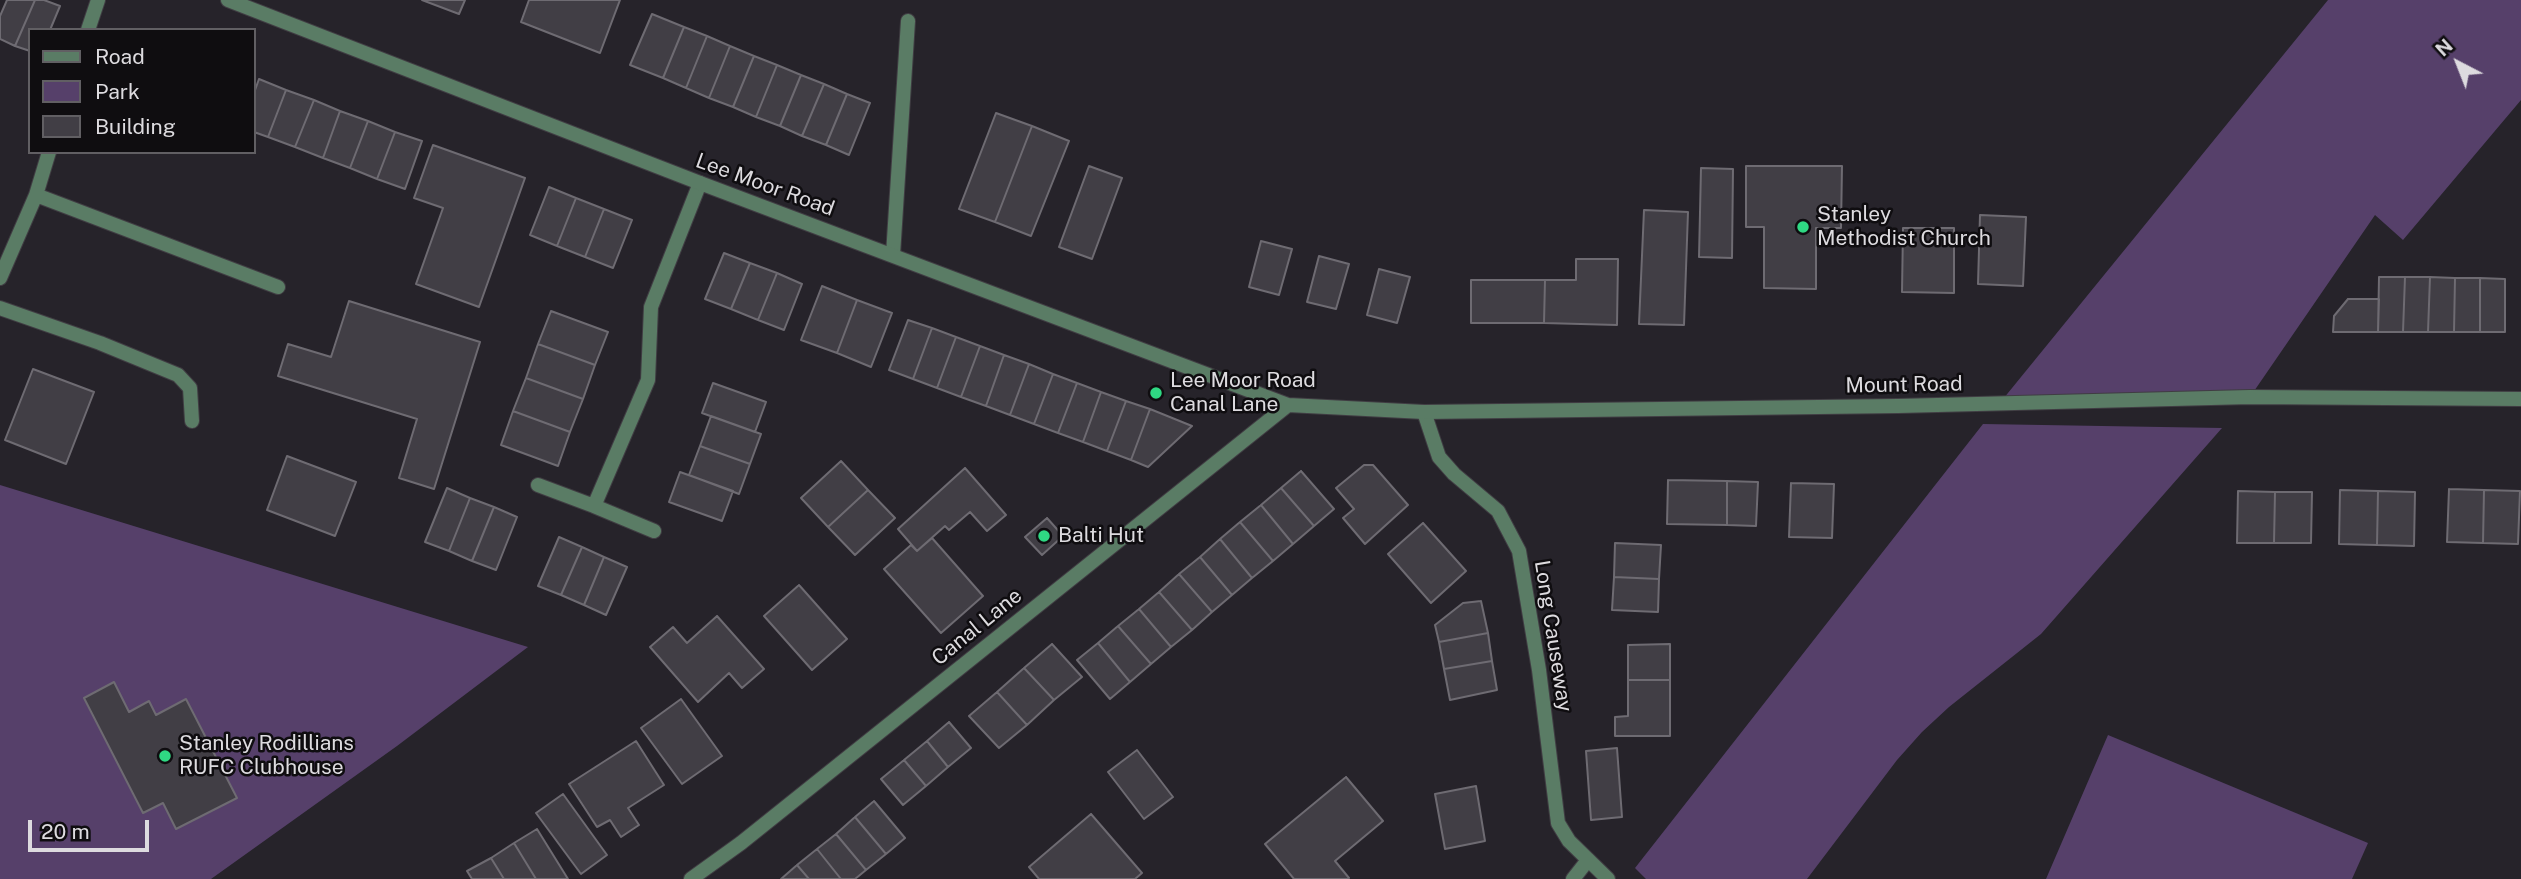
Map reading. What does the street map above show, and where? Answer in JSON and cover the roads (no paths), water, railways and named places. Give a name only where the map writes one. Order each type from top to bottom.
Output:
[{"type":"street","points":[[89,28],[98,0]]},
{"type":"street","name":"Lee Moor Road","points":[[228,0],[700,183],[1288,405]]},
{"type":"street","points":[[893,255],[908,21]]},
{"type":"street","points":[[0,278],[36,195],[48,154]]},
{"type":"street","points":[[594,506],[648,380],[651,307],[700,183]]},
{"type":"street","points":[[36,195],[278,288]]},
{"type":"street","points":[[0,308],[100,343],[178,375],[190,388],[192,421]]},
{"type":"street","name":"Mount Road","points":[[1288,405],[1424,412],[1999,404],[2250,397],[2521,399]]},
{"type":"street","name":"Canal Lane","points":[[691,879],[741,843],[1288,405]]},
{"type":"street","name":"Long Causeway","points":[[1424,412],[1439,457],[1454,474],[1498,511],[1519,551],[1539,670],[1558,822],[1569,841],[1608,879]]},
{"type":"street","points":[[538,485],[654,531]]},
{"type":"street","points":[[1573,879],[1588,860]]},
{"type":"place","name":"Stanley Methodist Church","points":[[1803,227]]},
{"type":"place","name":"Lee Moor Road Canal Lane","points":[[1156,393]]},
{"type":"place","name":"Balti Hut","points":[[1044,536]]},
{"type":"place","name":"Stanley Rodillians RUFC Clubhouse","points":[[165,756]]}]
